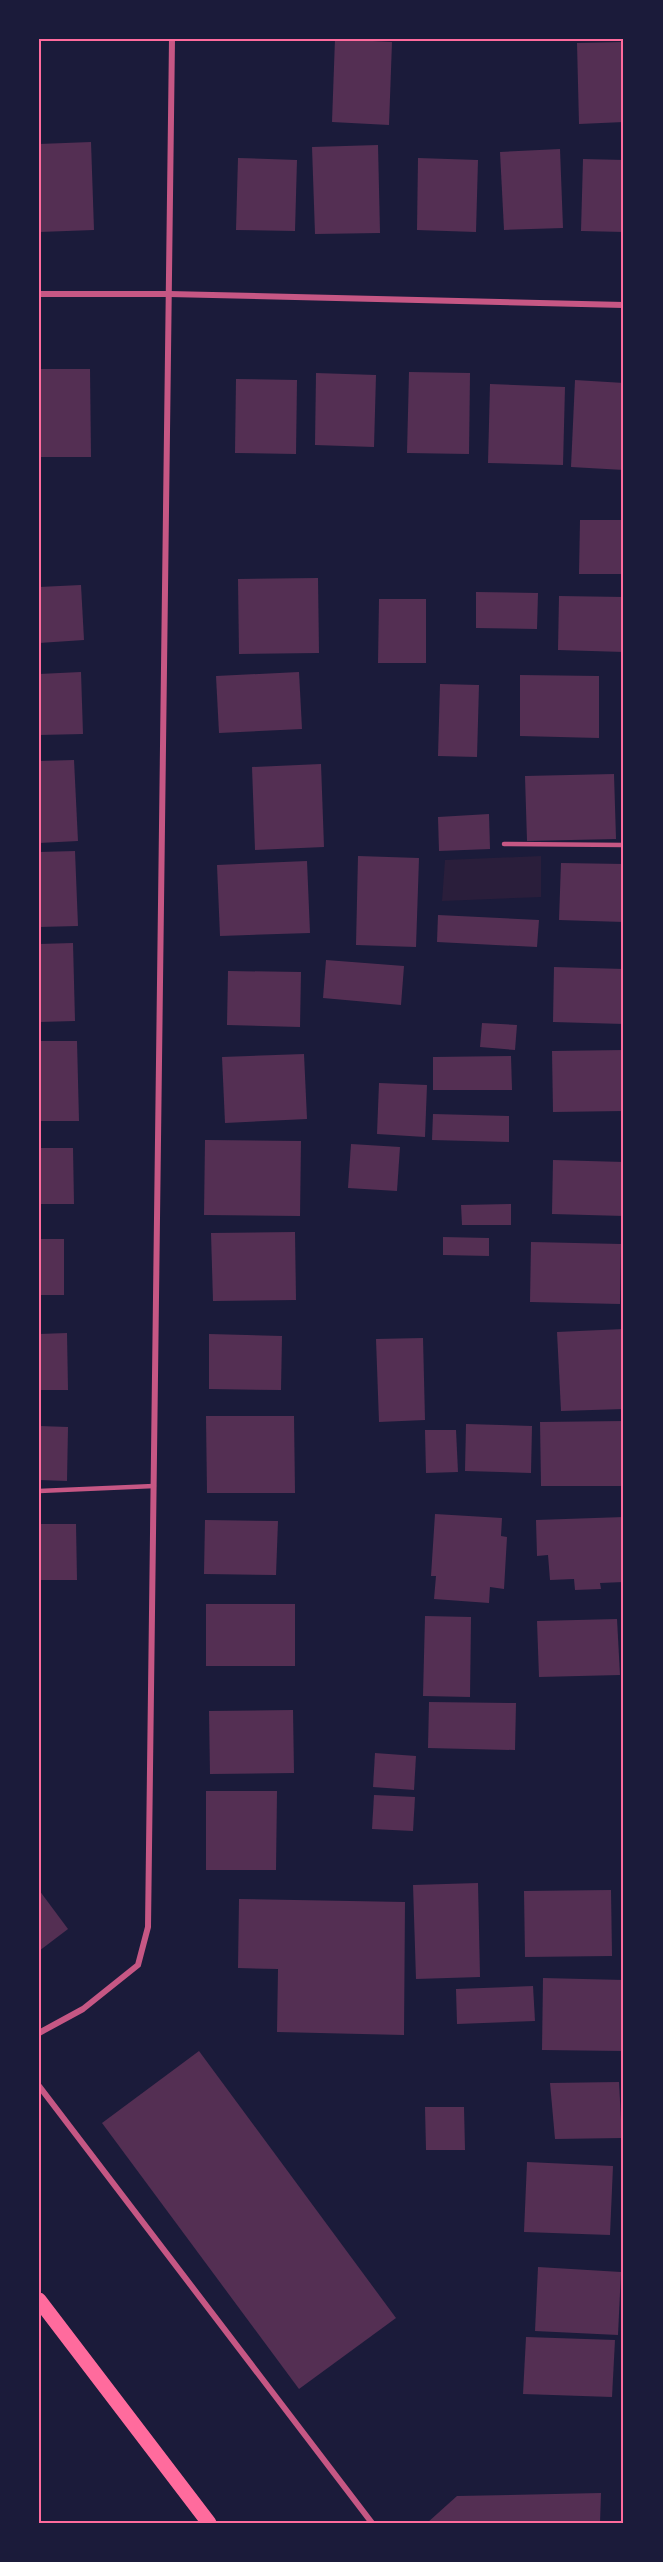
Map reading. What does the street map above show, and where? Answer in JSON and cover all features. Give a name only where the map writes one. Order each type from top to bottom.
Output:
[{"type":"main road","points":[[39,2300],[209,2523]]},
{"type":"street","points":[[39,2033],[82,2009],[138,1965],[148,1927],[172,39]]},
{"type":"street","points":[[39,294],[169,294],[624,305]]},
{"type":"street","points":[[39,2086],[372,2523]]},
{"type":"lane","points":[[504,844],[624,846]]},
{"type":"lane","points":[[39,1491],[154,1486]]},
{"type":"shaded area","points":[[541,856],[541,897],[442,901],[445,860]]},
{"type":"building","points":[[335,39],[392,42],[389,125],[332,122]]},
{"type":"building","points":[[624,42],[624,122],[579,124],[577,43]]},
{"type":"building","points":[[91,142],[94,230],[39,232],[39,144]]},
{"type":"building","points":[[378,145],[380,233],[315,234],[312,147]]},
{"type":"building","points":[[560,149],[563,228],[504,230],[500,152]]},
{"type":"building","points":[[238,158],[297,160],[295,231],[236,230]]},
{"type":"building","points":[[418,158],[478,160],[476,232],[417,230]]},
{"type":"building","points":[[583,159],[624,160],[624,232],[581,231]]},
{"type":"building","points":[[39,369],[90,369],[91,457],[39,457]]},
{"type":"building","points":[[409,372],[470,373],[469,454],[407,453]]},
{"type":"building","points":[[316,373],[376,375],[374,447],[315,445]]},
{"type":"building","points":[[236,379],[297,380],[296,454],[235,453]]},
{"type":"building","points":[[575,380],[624,383],[624,470],[571,467]]},
{"type":"building","points":[[490,384],[565,387],[563,465],[488,463]]},
{"type":"building","points":[[580,520],[624,520],[624,574],[579,574]]},
{"type":"building","points":[[318,578],[319,653],[239,654],[238,579]]},
{"type":"building","points":[[81,585],[84,640],[39,643],[39,587]]},
{"type":"building","points":[[476,592],[538,593],[537,629],[476,628]]},
{"type":"building","points":[[559,596],[624,597],[624,652],[558,650]]},
{"type":"building","points":[[379,599],[426,599],[426,663],[378,663]]},
{"type":"building","points":[[81,672],[83,734],[39,735],[39,674]]},
{"type":"building","points":[[299,672],[302,729],[219,733],[216,676]]},
{"type":"building","points":[[520,675],[599,676],[599,738],[520,736]]},
{"type":"building","points":[[440,684],[479,685],[477,757],[438,756]]},
{"type":"building","points":[[74,760],[78,841],[39,843],[39,761]]},
{"type":"building","points":[[321,764],[324,847],[255,850],[252,767]]},
{"type":"building","points":[[614,774],[616,839],[527,841],[525,776]]},
{"type":"building","points":[[489,814],[490,849],[439,851],[438,817]]},
{"type":"building","points":[[75,851],[78,926],[39,927],[39,852]]},
{"type":"building","points":[[358,856],[419,858],[416,947],[356,945]]},
{"type":"building","points":[[307,861],[310,933],[220,936],[217,865]]},
{"type":"building","points":[[561,863],[624,864],[624,922],[559,920]]},
{"type":"building","points":[[438,915],[539,920],[537,947],[437,942]]},
{"type":"building","points":[[73,943],[75,1021],[39,1022],[39,944]]},
{"type":"building","points":[[326,960],[404,966],[401,1005],[323,998]]},
{"type":"building","points":[[554,967],[624,969],[624,1024],[553,1022]]},
{"type":"building","points":[[228,971],[301,972],[300,1027],[227,1025]]},
{"type":"building","points":[[482,1023],[517,1025],[515,1050],[480,1047]]},
{"type":"building","points":[[39,1041],[77,1041],[79,1121],[39,1121]]},
{"type":"building","points":[[624,1050],[624,1111],[553,1112],[552,1051]]},
{"type":"building","points":[[304,1054],[307,1119],[225,1123],[222,1057]]},
{"type":"building","points":[[511,1056],[512,1090],[433,1090],[433,1057]]},
{"type":"building","points":[[379,1083],[427,1085],[425,1137],[377,1134]]},
{"type":"building","points":[[433,1114],[509,1116],[509,1142],[432,1140]]},
{"type":"building","points":[[205,1140],[301,1141],[300,1216],[204,1215]]},
{"type":"building","points":[[351,1144],[400,1147],[397,1191],[348,1188]]},
{"type":"building","points":[[39,1148],[73,1148],[74,1204],[39,1204]]},
{"type":"building","points":[[553,1160],[624,1162],[624,1216],[552,1214]]},
{"type":"building","points":[[511,1204],[511,1225],[462,1225],[461,1205]]},
{"type":"building","points":[[295,1232],[296,1300],[213,1301],[211,1233]]},
{"type":"building","points":[[443,1237],[489,1238],[489,1256],[443,1255]]},
{"type":"building","points":[[39,1239],[64,1239],[64,1295],[39,1295]]},
{"type":"building","points":[[531,1242],[621,1244],[620,1304],[530,1302]]},
{"type":"building","points":[[624,1329],[624,1409],[561,1411],[557,1332]]},
{"type":"building","points":[[67,1333],[68,1390],[39,1390],[39,1334]]},
{"type":"building","points":[[209,1334],[282,1336],[281,1390],[209,1389]]},
{"type":"building","points":[[423,1338],[425,1420],[379,1422],[376,1339]]},
{"type":"building","points":[[206,1416],[294,1416],[295,1493],[207,1493]]},
{"type":"building","points":[[624,1421],[624,1486],[541,1486],[540,1422]]},
{"type":"building","points":[[466,1424],[532,1426],[531,1473],[465,1471]]},
{"type":"building","points":[[39,1426],[68,1427],[67,1481],[39,1480]]},
{"type":"building","points":[[425,1430],[456,1430],[458,1472],[426,1473]]},
{"type":"building","points":[[435,1514],[502,1518],[501,1536],[507,1537],[504,1589],[490,1587],[489,1603],[434,1599],[436,1576],[431,1576]]},
{"type":"building","points":[[624,1517],[624,1582],[600,1583],[601,1589],[575,1590],[574,1579],[550,1580],[548,1555],[537,1556],[536,1520]]},
{"type":"building","points":[[205,1520],[278,1521],[276,1575],[204,1574]]},
{"type":"building","points":[[39,1524],[76,1524],[77,1580],[39,1580]]},
{"type":"building","points":[[206,1604],[295,1604],[295,1666],[206,1666]]},
{"type":"building","points":[[425,1616],[471,1617],[470,1697],[423,1696]]},
{"type":"building","points":[[617,1619],[620,1675],[539,1677],[537,1621]]},
{"type":"building","points":[[429,1702],[516,1703],[515,1750],[428,1748]]},
{"type":"building","points":[[293,1710],[294,1773],[210,1774],[209,1711]]},
{"type":"building","points":[[375,1753],[416,1756],[414,1790],[373,1787]]},
{"type":"building","points":[[206,1791],[277,1791],[276,1870],[206,1870]]},
{"type":"building","points":[[374,1795],[415,1797],[413,1831],[372,1829]]},
{"type":"building","points":[[478,1883],[480,1977],[416,1979],[413,1885]]},
{"type":"building","points":[[39,1890],[68,1929],[39,1951]]},
{"type":"building","points":[[611,1890],[612,1956],[525,1957],[524,1891]]},
{"type":"building","points":[[239,1899],[405,1902],[404,2035],[277,2032],[278,1969],[238,1968]]},
{"type":"building","points":[[543,1978],[624,1980],[624,2051],[542,2050]]},
{"type":"building","points":[[533,1986],[535,2021],[457,2024],[456,1989]]},
{"type":"building","points":[[199,2051],[396,2318],[299,2389],[102,2123]]},
{"type":"building","points":[[619,2082],[622,2138],[555,2139],[550,2083]]},
{"type":"building","points":[[425,2107],[464,2107],[465,2150],[426,2150]]},
{"type":"building","points":[[527,2162],[613,2166],[610,2235],[524,2232]]},
{"type":"building","points":[[538,2267],[621,2272],[618,2335],[535,2331]]},
{"type":"building","points":[[526,2337],[615,2340],[612,2397],[523,2394]]},
{"type":"building","points":[[601,2493],[600,2523],[427,2523],[457,2496]]}]
